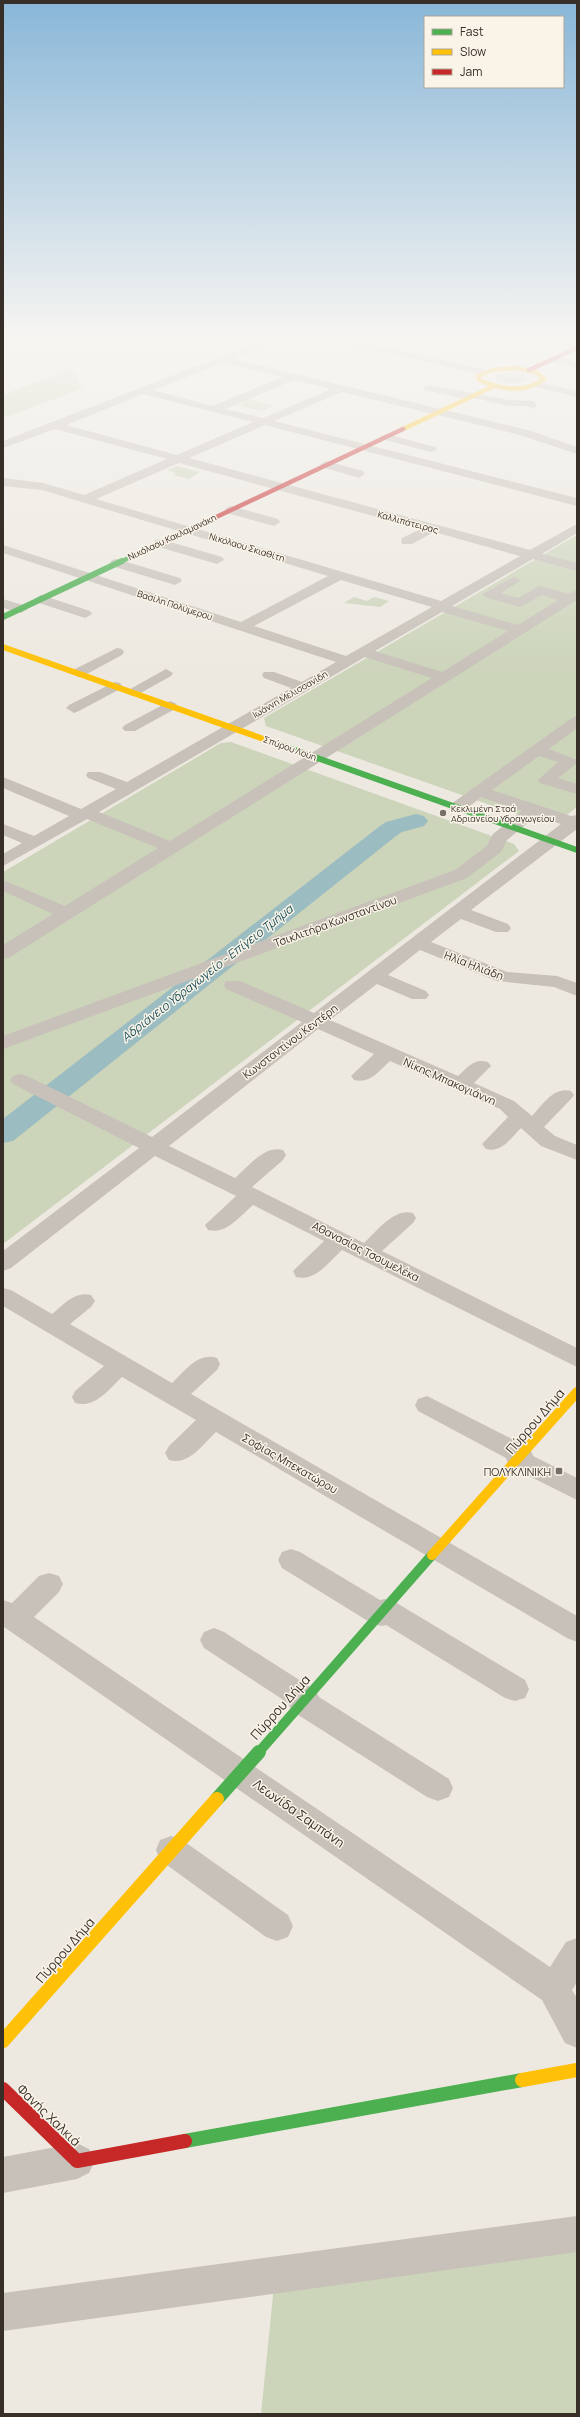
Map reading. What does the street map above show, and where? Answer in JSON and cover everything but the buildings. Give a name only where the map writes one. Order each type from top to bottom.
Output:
[{"type":"street","points":[[123,458],[141,449]]},
{"type":"street","name":"Καλλιπάτειρας","points":[[150,449],[177,459],[467,537],[534,561]]},
{"type":"street","points":[[54,504],[79,497],[201,449]]},
{"type":"street","name":"Νικόλαου Κακλαμανάκη","points":[[3,618],[88,576],[360,449]]},
{"type":"street","points":[[370,449],[470,478],[514,486],[577,502]]},
{"type":"street","points":[[326,465],[359,474]]},
{"type":"street","points":[[470,478],[484,466]]},
{"type":"street","points":[[514,486],[525,480]]},
{"type":"street","points":[[51,489],[70,481]]},
{"type":"street","name":"Νικόλαου Σκιαθίτη","points":[[3,482],[51,489],[79,497],[342,575],[519,630]]},
{"type":"street","points":[[536,504],[551,496]]},
{"type":"street","points":[[397,519],[416,508]]},
{"type":"street","points":[[101,518],[120,510]]},
{"type":"street","points":[[230,510],[274,522]]},
{"type":"street","points":[[363,524],[381,514]]},
{"type":"street","points":[[467,537],[484,527]]},
{"type":"street","points":[[407,541],[432,528]]},
{"type":"street","name":"Ιωάννη Μελισσανίδη","points":[[3,861],[487,580],[534,561],[577,528]]},
{"type":"street","points":[[160,543],[218,560]]},
{"type":"street","points":[[549,560],[577,543]]},
{"type":"street","name":"Βασίλη Πολύμερου","points":[[3,549],[347,661]]},
{"type":"street","points":[[28,557],[46,549]]},
{"type":"street","points":[[293,561],[308,552]]},
{"type":"street","points":[[534,561],[549,560],[577,567]]},
{"type":"street","points":[[117,563],[175,581]]},
{"type":"street","points":[[230,638],[292,600],[342,575],[360,568]]},
{"type":"street","points":[[466,574],[487,580]]},
{"type":"street","points":[[523,575],[490,594],[520,603],[540,590],[573,596]]},
{"type":"street","points":[[279,596],[292,600]]},
{"type":"street","points":[[3,953],[573,596]]},
{"type":"street","points":[[41,599],[85,614]]},
{"type":"street","points":[[3,603],[21,609]]},
{"type":"street","points":[[176,620],[194,611]]},
{"type":"street","points":[[3,618],[12,624]]},
{"type":"street","name":"Σπύρου Λούη","points":[[3,647],[577,850]]},
{"type":"street","points":[[78,673],[117,652]]},
{"type":"street","points":[[363,652],[443,677]]},
{"type":"street","points":[[132,692],[166,673]]},
{"type":"street","points":[[268,675],[303,687]]},
{"type":"street","points":[[74,708],[115,686]]},
{"type":"street","points":[[130,728],[170,706]]},
{"type":"street","points":[[457,807],[537,750],[574,727]]},
{"type":"street","points":[[537,750],[570,761],[546,780],[577,789]]},
{"type":"street","points":[[94,775],[128,788]]},
{"type":"street","points":[[3,782],[172,848]]},
{"type":"street","points":[[479,791],[534,810],[576,822]]},
{"type":"street","name":"Τσικλιτήρα Κωνσταντίνου","points":[[3,1043],[461,874],[495,848],[499,838],[534,810]]},
{"type":"street","name":"Κωνσταντίνου Κεντέρη","points":[[3,1263],[154,1145],[576,822]]},
{"type":"street","points":[[3,829],[35,842]]},
{"type":"street","points":[[3,885],[66,913]]},
{"type":"street","points":[[459,912],[502,928]]},
{"type":"street","name":"Ηλία Ηλιάδη","points":[[418,943],[504,977],[557,982],[577,990]]},
{"type":"street","points":[[374,976],[419,995]]},
{"type":"street","name":"Νίκης Μπακογιάννη","points":[[233,985],[507,1105],[548,1141],[577,1153]]},
{"type":"street","points":[[361,1076],[387,1053]]},
{"type":"street","points":[[460,1085],[481,1066]]},
{"type":"street","name":"Αθανασίας Τσουμελέκα","points":[[20,1080],[154,1145],[577,1358]]},
{"type":"street","points":[[493,1144],[564,1095]]},
{"type":"street","points":[[216,1225],[275,1155]]},
{"type":"street","points":[[368,1252],[405,1218]]},
{"type":"street","points":[[304,1271],[340,1238]]},
{"type":"street","name":"Σοφίας Μπεκατώρου","points":[[3,1296],[577,1630]]},
{"type":"street","points":[[54,1325],[83,1301]]},
{"type":"street","points":[[84,1397],[121,1364]]},
{"type":"street","points":[[174,1395],[208,1364]]},
{"type":"street","name":"Πύρρου Δήμα","points":[[3,2041],[170,1850],[577,1392]]},
{"type":"street","points":[[427,1405],[577,1490]]},
{"type":"street","points":[[178,1453],[214,1418]]},
{"type":"street","points":[[291,1560],[516,1689]]},
{"type":"street","points":[[8,1615],[49,1584]]},
{"type":"street","name":"Λεωνίδα Σαμπάνη","points":[[8,1615],[240,1772],[554,1989],[577,2031]]},
{"type":"street","points":[[214,1640],[438,1788]]},
{"type":"street","points":[[170,1850],[277,1926]]},
{"type":"street","points":[[554,1989],[577,1953]]},
{"type":"street","points":[[3,2175],[577,2070]]},
{"type":"street","name":"Φανής Χαλκιά","points":[[3,2089],[77,2161]]},
{"type":"street","points":[[3,2312],[577,2234]]},
{"type":"green space","points":[[177,466],[200,472],[189,479],[173,475],[176,473],[167,470]]},
{"type":"green space","points":[[577,535],[577,807],[559,821],[530,819],[266,726],[264,718]]},
{"type":"green space","points":[[354,597],[367,601],[374,597],[389,601],[380,607],[344,603]]},
{"type":"green space","points":[[231,742],[514,844],[519,851],[3,1244],[3,872],[221,743]]},
{"type":"green space","points":[[577,2236],[577,2414],[261,2414],[275,2276]]},
{"type":"waterway","name":"Αδριάνειο Υδραγωγείο - Επίγειο Τμήμα","points":[[3,1134],[388,831],[394,827],[416,821]]},
{"type":"traffic: fast","points":[[3,617],[161,543]]},
{"type":"traffic: fast","points":[[275,743],[577,850]]},
{"type":"traffic: fast","points":[[217,1799],[432,1555]]},
{"type":"traffic: fast","points":[[185,2141],[522,2080]]},
{"type":"traffic: slow","points":[[3,647],[275,743]]},
{"type":"traffic: slow","points":[[432,1555],[577,1392]]},
{"type":"traffic: slow","points":[[3,2041],[217,1799]]},
{"type":"traffic: slow","points":[[522,2080],[577,2070]]},
{"type":"traffic: jam","points":[[161,543],[361,449]]},
{"type":"traffic: jam","points":[[3,2089],[77,2161],[185,2141]]},
{"type":"place","name":"Κεκλιμένη Στοά Αδριανείου Υδραγωγείου","points":[[443,813]]},
{"type":"place","name":"ΠΟΛΥΚΛΙΝΙΚΗ","points":[[559,1471]]}]
